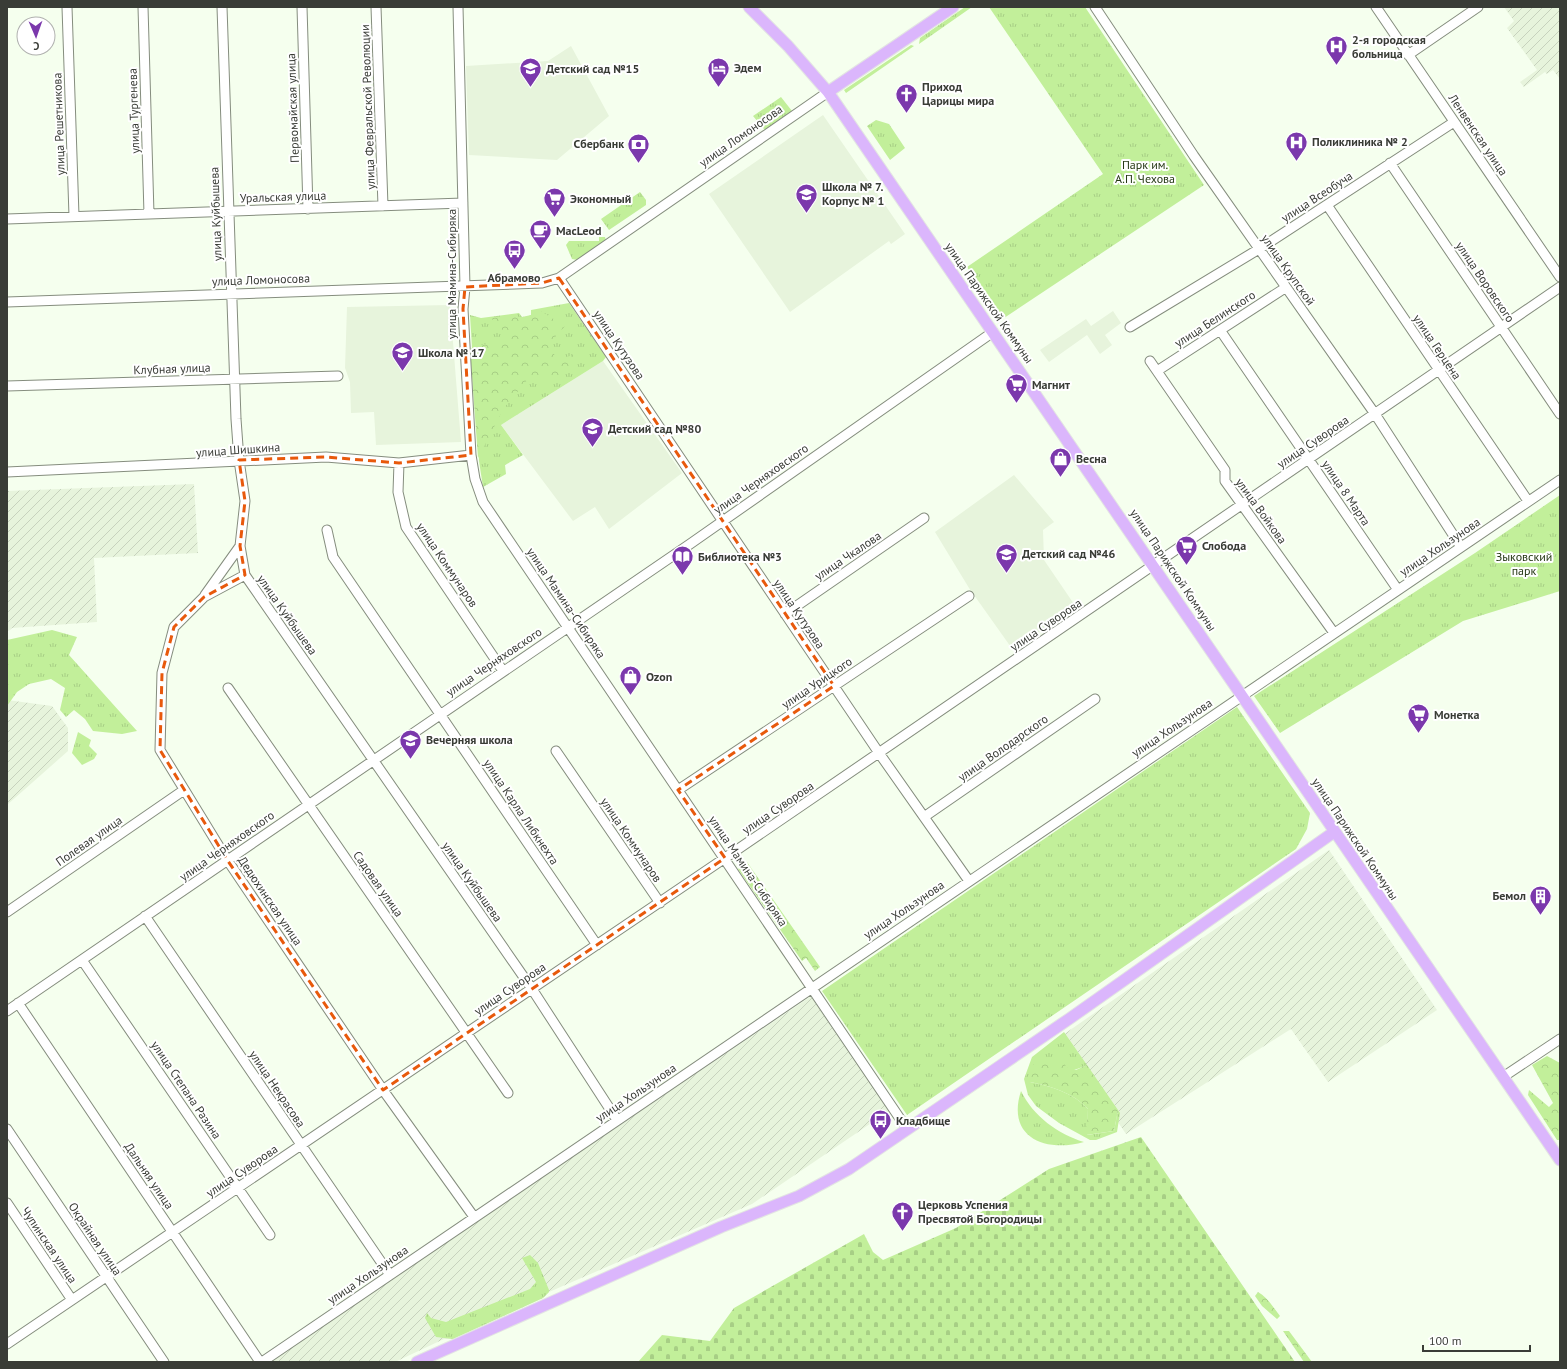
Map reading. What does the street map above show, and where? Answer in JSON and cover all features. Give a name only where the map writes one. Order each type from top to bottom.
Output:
[{"type":"main road","name":"улица Парижской Коммуны","points":[[749,7],[788,46],[828,92],[1154,565],[1334,832],[1560,1160]]},
{"type":"main road","name":"улица Ломоносова","points":[[828,92],[953,7]]},
{"type":"main road","points":[[417,1362],[721,1227],[799,1196],[849,1169],[1069,1019],[1334,832]]},
{"type":"street","name":"улица Решетникова","points":[[67,7],[74,216]]},
{"type":"street","name":"улица Тургенева","points":[[142,7],[149,214]]},
{"type":"street","name":"улица Куйбышева","points":[[222,7],[230,294],[239,460],[245,501],[240,546],[245,575],[532,989],[617,1120]]},
{"type":"street","name":"Первомайская улица","points":[[302,7],[308,209]]},
{"type":"street","name":"улица Февральской Революции","points":[[376,7],[383,206]]},
{"type":"street","name":"улица Мамина-Сибиряка","points":[[458,7],[465,287],[462,309],[471,455],[475,478],[483,502],[907,1129]]},
{"type":"street","name":"улица Крупской","points":[[1095,7],[1194,156],[1285,288],[1375,414],[1461,547]]},
{"type":"street","name":"Ленвенская улица","points":[[1376,7],[1560,277]]},
{"type":"street","points":[[1408,55],[1478,7]]},
{"type":"street","name":"улица Ломоносова","points":[[7,302],[465,287],[542,283],[559,278],[828,92]]},
{"type":"street","name":"улица Всеобуча","points":[[1130,328],[1259,249],[1454,122]]},
{"type":"street","name":"улица Воровского","points":[[1390,163],[1560,414]]},
{"type":"street","name":"Уральская улица","points":[[7,219],[463,203]]},
{"type":"street","name":"улица Герцена","points":[[1328,204],[1438,370],[1528,501]]},
{"type":"street","name":"улица Кутузова","points":[[559,278],[723,520],[784,614],[879,753],[969,880]]},
{"type":"street","name":"улица Суворова","points":[[7,1344],[725,858],[1560,287]]},
{"type":"street","name":"улица Белинского","points":[[1157,371],[1285,288]]},
{"type":"street","name":"улица 8 Марта","points":[[1220,330],[1398,590]]},
{"type":"street","name":"улица Черняховского","points":[[7,1011],[228,861],[308,804],[568,627],[994,332]]},
{"type":"street","name":"улица Войкова","points":[[1150,361],[1225,470],[1225,481],[1334,633]]},
{"type":"street","name":"Клубная улица","points":[[7,386],[338,376]]},
{"type":"street","name":"улица Шишкина","points":[[7,472],[326,457],[399,463],[471,455]]},
{"type":"street","name":"улица Коммунаров","points":[[399,463],[398,492],[406,527],[503,671]]},
{"type":"street","name":"улица Хользунова","points":[[261,1362],[1560,480]]},
{"type":"street","name":"улица Чкалова","points":[[784,614],[924,518]]},
{"type":"street","name":"улица Карла Либкнехта","points":[[327,530],[333,557],[597,945]]},
{"type":"street","points":[[204,596],[240,546]]},
{"type":"street","name":"Дедюхинская улица","points":[[245,575],[204,596],[174,627],[162,673],[160,750],[228,861],[383,1090],[474,1217]]},
{"type":"street","name":"улица Урицкого","points":[[678,790],[969,596]]},
{"type":"street","name":"Садовая улица","points":[[228,688],[508,1093]]},
{"type":"street","name":"улица Володарского","points":[[924,817],[1095,699]]},
{"type":"street","name":"улица Коммунаров","points":[[556,750],[660,902]]},
{"type":"street","name":"Полевая улица","points":[[7,912],[184,790]]},
{"type":"street","name":"улица Некрасова","points":[[145,916],[390,1275]]},
{"type":"street","name":"улица Степана Разина","points":[[82,960],[270,1235]]},
{"type":"street","name":"Дальняя улица","points":[[18,1003],[261,1362]]},
{"type":"street","points":[[1503,1077],[1560,1039]]},
{"type":"street","name":"Окрайная улица","points":[[7,1129],[164,1362]]},
{"type":"street","name":"Чупинская улица","points":[[7,1204],[72,1300]]},
{"type":"highlighted area","points":[[559,278],[834,686],[678,790],[725,858],[383,1090],[228,861],[160,750],[162,673],[174,627],[204,597],[245,575],[240,546],[245,501],[239,460],[326,457],[399,463],[471,455],[463,309],[465,287],[542,283]]},
{"type":"shaded area","points":[[1504,7],[1560,7],[1560,79],[1553,70],[1547,74],[1545,72],[1524,87],[1520,82],[1537,70],[1507,28],[1514,21]]},
{"type":"shaded area","name":"Детский сад №15","points":[[571,46],[609,116],[557,160],[469,155],[466,66],[548,61]]},
{"type":"shaded area","name":"Школа № 7. Корпус № 1","points":[[823,115],[905,234],[891,244],[889,241],[790,312],[709,194]]},
{"type":"shaded area","name":"Школа № 17","points":[[450,305],[461,442],[376,445],[374,412],[351,413],[350,382],[345,368],[347,307]]},
{"type":"shaded area","points":[[1113,311],[1121,323],[1105,335],[1112,345],[1100,354],[1087,335],[1049,362],[1040,350],[1086,319],[1091,326]]},
{"type":"shaded area","name":"Детский сад №80","points":[[603,361],[682,473],[609,529],[595,507],[573,521],[501,425]]},
{"type":"shaded area","name":"Детский сад №46","points":[[1014,475],[1054,522],[1043,530],[1044,560],[1076,607],[1013,650],[969,588],[935,532]]},
{"type":"shaded area","points":[[194,484],[198,553],[94,558],[97,622],[12,628],[7,632],[7,491]]},
{"type":"shaded area","points":[[7,700],[52,706],[68,728],[68,751],[7,805]]},
{"type":"shaded area","points":[[1329,850],[1437,1010],[1328,1082],[1291,1029],[1126,1134],[1060,1037]]},
{"type":"shaded area","points":[[813,995],[889,1111],[752,1204],[549,1292],[543,1298],[453,1339],[444,1339],[395,1362],[269,1362]]},
{"type":"green space","points":[[965,7],[972,7],[919,44],[920,38]]},
{"type":"green space","name":"Парк им. А.П. Чехова","points":[[989,7],[1085,7],[1204,185],[1001,320],[967,267],[1103,174]]},
{"type":"green space","points":[[911,45],[914,46],[846,93],[844,90]]},
{"type":"green space","points":[[781,97],[792,111],[767,129],[764,129],[753,116]]},
{"type":"green space","points":[[876,120],[889,124],[905,148],[890,160],[867,126]]},
{"type":"green space","points":[[640,192],[646,200],[646,205],[609,230],[601,219]]},
{"type":"green space","points":[[599,237],[605,237],[606,241],[578,260],[572,259],[566,245],[569,241],[599,241]]},
{"type":"green space","points":[[569,303],[606,357],[603,361],[501,425],[523,455],[505,465],[506,474],[483,487],[479,461],[470,315],[481,318],[519,313],[522,317],[531,315],[531,310]]},
{"type":"green space","points":[[539,310],[565,326],[549,344],[557,360],[573,355],[577,367],[555,379],[528,379],[504,408],[478,458],[470,349],[508,336],[491,318],[514,315],[521,318],[529,316]]},
{"type":"green space","name":"Зыковский парк","points":[[1560,495],[1560,591],[1463,621],[1280,733],[1254,696],[1475,553]]},
{"type":"green space","points":[[52,630],[77,637],[69,655],[137,731],[122,734],[93,731],[85,719],[74,710],[66,717],[60,710],[65,688],[51,679],[29,684],[17,692],[7,706],[7,640]]},
{"type":"green space","points":[[1237,707],[1310,813],[1307,829],[1296,849],[907,1115],[822,991]]},
{"type":"green space","points":[[78,732],[91,740],[89,746],[97,754],[94,759],[82,765],[72,753]]},
{"type":"green space","points":[[747,862],[820,967],[815,971],[806,958],[802,961],[738,869]]},
{"type":"green space","points":[[1064,1032],[1087,1065],[1030,1082],[1069,1094],[1082,1103],[1088,1109],[1087,1135],[1114,1131],[1118,1110],[1120,1113],[1117,1132],[1096,1140],[1090,1140],[1059,1123],[1036,1106],[1028,1095],[1024,1079],[1032,1057]]},
{"type":"green space","points":[[1547,1056],[1560,1063],[1560,1140],[1557,1140],[1528,1095],[1529,1090],[1549,1107],[1553,1103],[1532,1065]]},
{"type":"green space","points":[[1062,1061],[1069,1070],[1076,1070],[1087,1065],[1118,1110],[1114,1131],[1086,1135],[1088,1109],[1082,1103],[1069,1094],[1030,1082],[1034,1063]]},
{"type":"green space","points":[[1021,1091],[1032,1108],[1047,1123],[1074,1139],[1084,1142],[1069,1145],[1056,1145],[1043,1143],[1032,1138],[1024,1130],[1019,1120],[1018,1107]]},
{"type":"green space","points":[[1141,1137],[1295,1362],[638,1362],[662,1335],[710,1341],[734,1308],[864,1234],[873,1252],[883,1260],[956,1228],[1049,1169]]},
{"type":"green space","points":[[530,1255],[538,1263],[549,1290],[543,1298],[453,1339],[436,1337],[425,1318],[427,1313],[431,1318],[446,1322],[530,1289],[536,1282],[522,1258]]},
{"type":"green space","points":[[1258,1292],[1268,1300],[1280,1316],[1277,1319],[1262,1306],[1255,1296]]},
{"type":"green space","points":[[1283,1331],[1289,1331],[1312,1362],[1304,1362]]},
{"type":"place","name":"2-я городская больница","points":[[1337,66]]},
{"type":"place","name":"Детский сад №15","points":[[531,88]]},
{"type":"place","name":"Эдем","points":[[718,88]]},
{"type":"place","name":"Приход Царицы мира","points":[[907,114]]},
{"type":"place","name":"Поликлиника № 2","points":[[1296,162]]},
{"type":"place","name":"Сбербанк","points":[[639,164]]},
{"type":"place","name":"Школа № 7. Корпус № 1","points":[[807,214]]},
{"type":"place","name":"Экономный","points":[[554,218]]},
{"type":"place","name":"MacLeod","points":[[540,250]]},
{"type":"place","name":"Абрамово","points":[[514,270]]},
{"type":"place","name":"Школа № 17","points":[[402,372]]},
{"type":"place","name":"Магнит","points":[[1017,404]]},
{"type":"place","name":"Детский сад №80","points":[[592,448]]},
{"type":"place","name":"Весна","points":[[1061,478]]},
{"type":"place","name":"Слобода","points":[[1186,566]]},
{"type":"place","name":"Детский сад №46","points":[[1007,574]]},
{"type":"place","name":"Библиотека №3","points":[[682,576]]},
{"type":"place","name":"Ozon","points":[[631,696]]},
{"type":"place","name":"Монетка","points":[[1418,734]]},
{"type":"place","name":"Вечерняя школа","points":[[411,760]]},
{"type":"place","name":"Бемол","points":[[1541,916]]},
{"type":"place","name":"Кладбище","points":[[880,1140]]},
{"type":"place","name":"Церковь Успения Пресвятой Богородицы","points":[[902,1232]]}]
